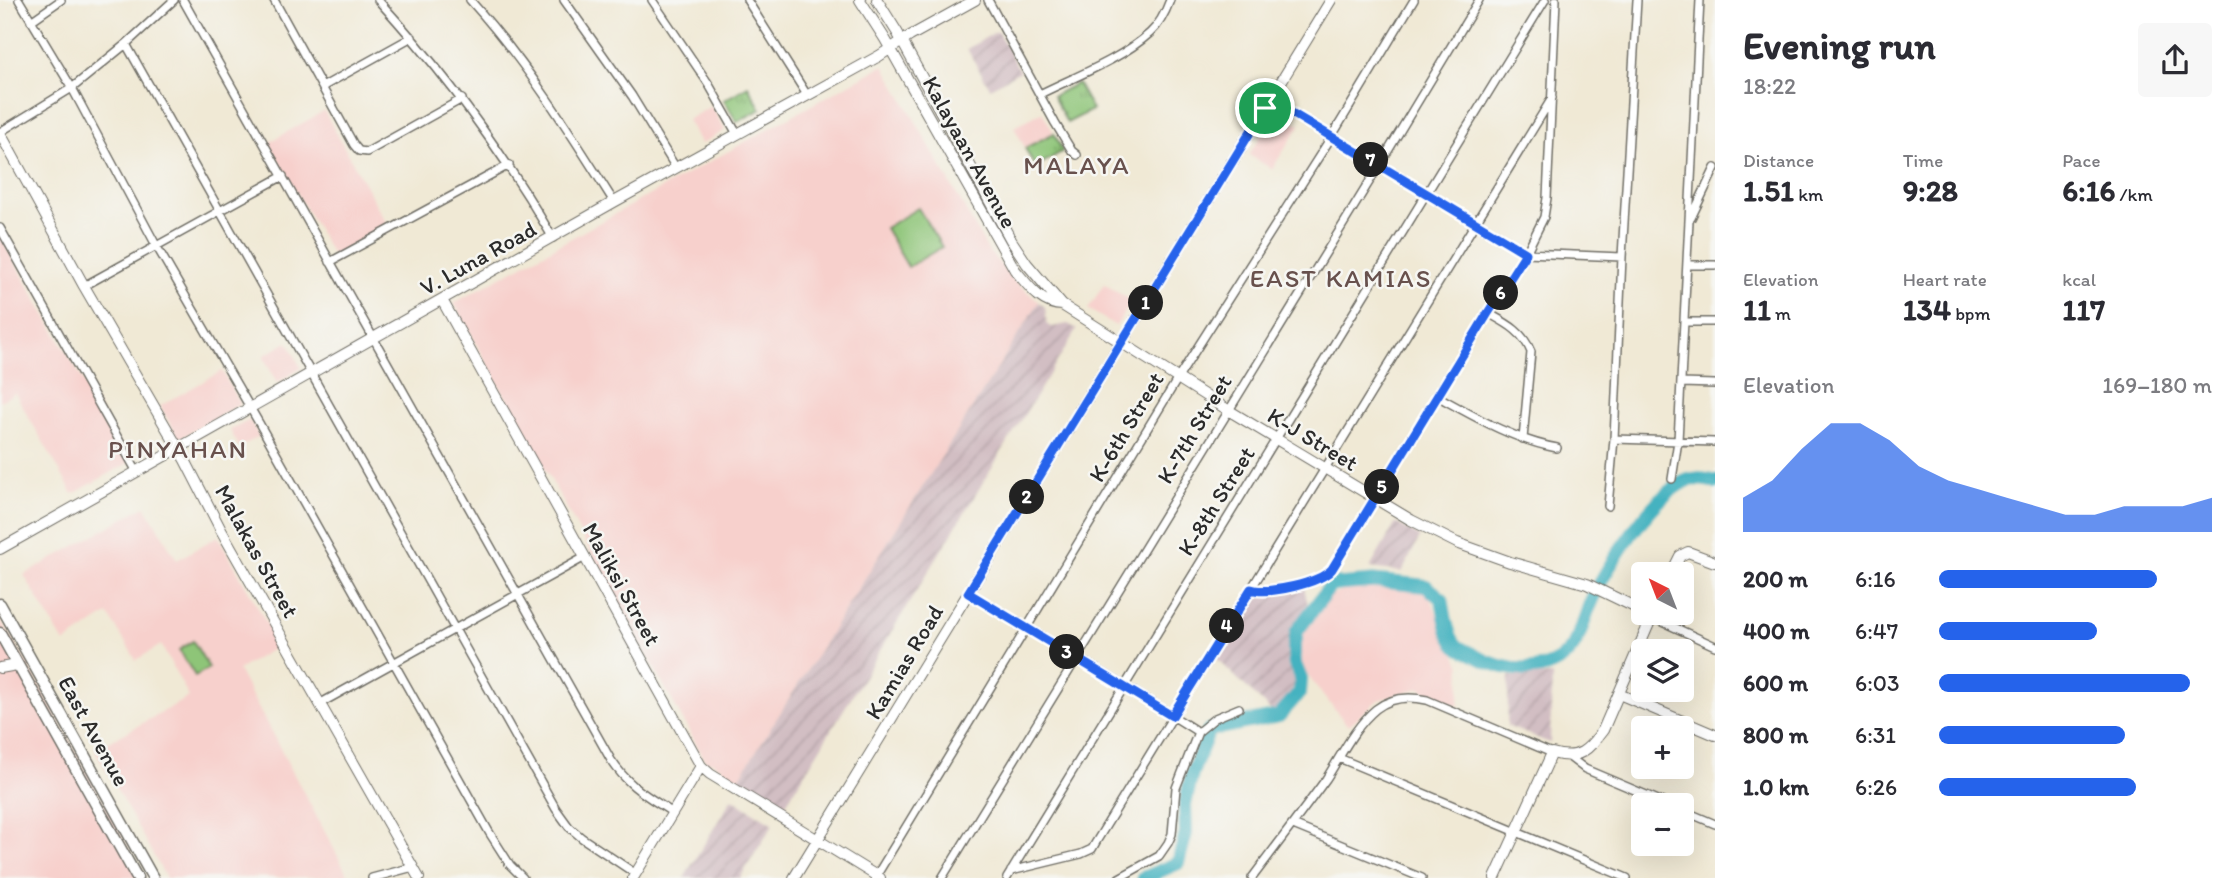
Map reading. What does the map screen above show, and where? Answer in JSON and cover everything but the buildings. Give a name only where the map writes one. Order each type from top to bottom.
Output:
[{"type":"main road","name":"Kalayaan Avenue","points":[[860,0],[891,49],[1016,270],[1042,298],[1062,305]]},
{"type":"main road","name":"Kalayaan Avenue","points":[[877,0],[1027,264],[1062,305],[1122,342]]},
{"type":"main road","name":"V. Luna Road","points":[[0,549],[975,0]]},
{"type":"main road","name":"Kamias Road","points":[[794,878],[1331,0]]},
{"type":"main road","name":"Malakas Street","points":[[0,132],[221,530],[419,878]]},
{"type":"main road","name":"Maliksi Street","points":[[442,300],[701,766],[877,877]]},
{"type":"main road","name":"K-J Street","points":[[1122,342],[1276,440],[1422,526],[1457,544],[1587,584],[1631,605]]},
{"type":"main road","points":[[1677,562],[1680,556],[1688,552],[1715,562]]},
{"type":"main road","name":"East Avenue","points":[[0,604],[153,878]]},
{"type":"main road","points":[[1495,878],[1552,753],[1577,755],[1591,746],[1603,730],[1645,625]]},
{"type":"main road","name":"East Avenue","points":[[0,634],[137,878]]},
{"type":"main road","points":[[0,668],[17,665]]},
{"type":"main road","points":[[1619,694],[1715,735]]},
{"type":"main road","points":[[635,876],[701,766]]},
{"type":"street","points":[[19,0],[72,88],[157,247],[489,832],[510,865],[523,878]]},
{"type":"street","points":[[31,21],[61,0]]},
{"type":"street","points":[[0,132],[72,88],[174,0]]},
{"type":"street","points":[[183,0],[623,778],[673,813]]},
{"type":"street","points":[[274,0],[359,151],[367,152],[462,99]]},
{"type":"street","points":[[378,0],[462,99],[509,165],[553,238]]},
{"type":"street","points":[[470,0],[518,59],[569,130],[614,202]]},
{"type":"street","points":[[564,0],[632,96],[676,169]]},
{"type":"street","points":[[652,0],[708,82],[737,134]]},
{"type":"street","points":[[747,0],[807,95]]},
{"type":"street","points":[[988,0],[1072,151],[1077,155]]},
{"type":"street","points":[[1040,94],[1108,60],[1137,42],[1152,31],[1170,0]]},
{"type":"street","name":"K-6th Street","points":[[877,877],[1178,379],[1415,0]]},
{"type":"street","name":"K-7th Street","points":[[942,878],[1479,0]]},
{"type":"street","name":"K-8th Street","points":[[1009,875],[1545,0]]},
{"type":"street","points":[[1251,589],[1260,592],[1307,583],[1325,576],[1332,569],[1526,253],[1544,217],[1547,198],[1556,0]]},
{"type":"street","points":[[1608,506],[1614,439],[1637,0]]},
{"type":"street","points":[[1672,479],[1678,441],[1700,0]]},
{"type":"street","points":[[322,87],[412,37]]},
{"type":"street","points":[[126,44],[556,808],[569,827],[635,876]]},
{"type":"street","points":[[1009,875],[1091,849],[1552,98]]},
{"type":"street","points":[[1270,100],[1526,253],[1622,257]]},
{"type":"street","points":[[330,262],[509,165]]},
{"type":"street","points":[[1689,224],[1715,168]]},
{"type":"street","points":[[85,286],[282,176]]},
{"type":"street","points":[[0,228],[137,472]]},
{"type":"street","points":[[1686,265],[1715,265]]},
{"type":"street","points":[[1488,313],[1520,333],[1531,352],[1523,439]]},
{"type":"street","points":[[1684,323],[1715,322]]},
{"type":"street","points":[[1681,383],[1715,384]]},
{"type":"street","points":[[1437,396],[1479,420],[1523,439],[1557,448]]},
{"type":"street","points":[[1614,439],[1715,442]]},
{"type":"street","points":[[321,703],[585,557]]},
{"type":"street","points":[[968,593],[1198,732]]},
{"type":"street","points":[[1673,625],[1715,646]]},
{"type":"street","points":[[1252,878],[1293,825],[1361,725],[1377,708],[1393,700],[1406,697],[1427,699],[1552,753]]},
{"type":"street","points":[[1119,878],[1158,856],[1168,843],[1172,834],[1176,789],[1198,732],[1215,718],[1239,708]]},
{"type":"street","points":[[1568,756],[1585,769],[1642,793]]},
{"type":"street","points":[[1339,758],[1627,878]]},
{"type":"street","points":[[1694,815],[1715,824]]},
{"type":"street","points":[[1293,825],[1422,878]]},
{"type":"street","points":[[372,878],[413,867]]},
{"type":"shaded area","points":[[997,31],[1020,71],[990,88],[967,49]]},
{"type":"shaded area","points":[[884,65],[989,252],[1016,282],[1039,302],[738,780],[711,761],[706,762],[454,303]]},
{"type":"shaded area","points":[[711,106],[725,130],[701,144],[687,120]]},
{"type":"shaded area","points":[[324,111],[388,226],[333,256],[268,143]]},
{"type":"shaded area","points":[[1276,111],[1300,125],[1272,169],[1249,155]]},
{"type":"shaded area","points":[[1042,112],[1054,133],[1025,148],[1014,127]]},
{"type":"shaded area","points":[[0,236],[130,462],[73,494],[15,393],[0,401]]},
{"type":"shaded area","points":[[1104,284],[1132,301],[1116,326],[1088,309]]},
{"type":"shaded area","points":[[1039,302],[1045,307],[1047,325],[1052,327],[1068,324],[1077,329],[784,807],[738,780]]},
{"type":"shaded area","points":[[288,342],[301,368],[277,383],[263,356]]},
{"type":"shaded area","points":[[222,371],[240,404],[179,439],[160,406]]},
{"type":"shaded area","points":[[250,420],[259,437],[239,447],[230,430]]},
{"type":"shaded area","points":[[145,506],[177,560],[218,536],[279,645],[238,670],[349,877],[166,878],[95,750],[189,697],[161,645],[136,660],[108,614],[64,643],[24,575]]},
{"type":"shaded area","points":[[1396,523],[1420,537],[1402,572],[1370,568]]},
{"type":"shaded area","points":[[1304,587],[1308,605],[1293,637],[1288,666],[1296,677],[1289,702],[1274,714],[1214,656],[1248,600]]},
{"type":"shaded area","points":[[1353,587],[1426,589],[1461,666],[1459,706],[1436,700],[1420,688],[1378,700],[1348,726],[1300,666],[1296,645],[1300,631],[1324,598]]},
{"type":"shaded area","points":[[0,619],[30,669],[145,878],[0,878]]},
{"type":"shaded area","points":[[1552,675],[1550,743],[1507,726],[1509,676]]},
{"type":"shaded area","points":[[732,798],[773,824],[740,878],[684,878]]},
{"type":"green space","points":[[1077,83],[1092,110],[1067,123],[1053,96]]},
{"type":"green space","points":[[748,86],[761,109],[737,122],[724,100]]},
{"type":"green space","points":[[1054,133],[1063,151],[1035,167],[1025,148]]},
{"type":"green space","points":[[918,208],[942,247],[908,267],[885,228]]},
{"type":"green space","points":[[193,641],[209,668],[195,676],[179,650]]},
{"type":"waterway","points":[[1143,878],[1178,863],[1186,833],[1185,805],[1192,773],[1209,730],[1279,716],[1300,692],[1301,679],[1295,664],[1294,650],[1297,631],[1331,585],[1379,581],[1426,586],[1442,599],[1448,629],[1458,646],[1486,661],[1512,668],[1525,670],[1551,665],[1572,648],[1599,585],[1650,510],[1680,484],[1694,479],[1715,482]]},
{"type":"district","name":"MALAYA","points":[[1077,165]]},
{"type":"district","name":"EAST KAMIAS","points":[[1341,278]]},
{"type":"district","name":"PINYAHAN","points":[[178,449]]},
{"type":"route","points":[[1270,100],[1526,253],[1332,569],[1325,576],[1307,583],[1260,592],[1251,589],[1172,716],[968,593],[1265,108],[1270,100]]}]
